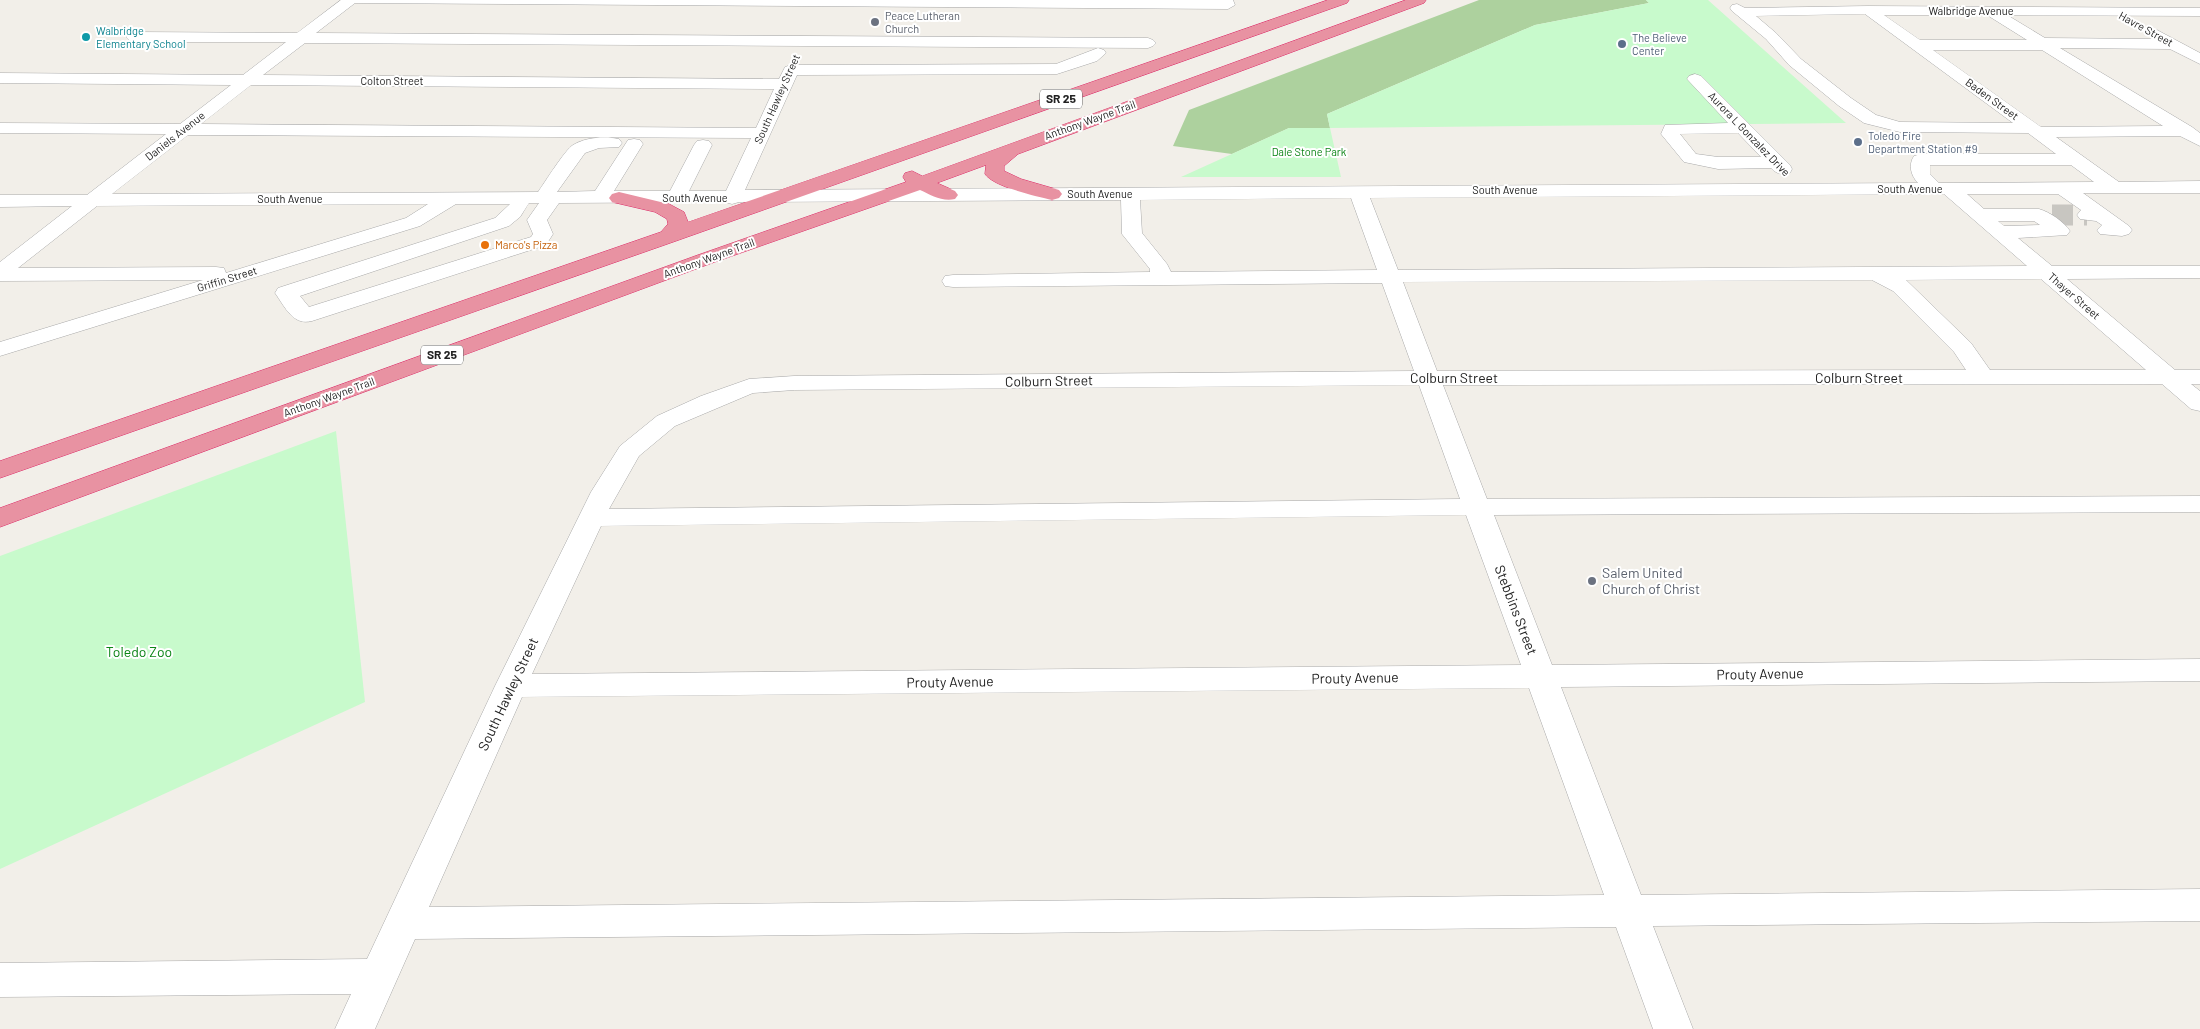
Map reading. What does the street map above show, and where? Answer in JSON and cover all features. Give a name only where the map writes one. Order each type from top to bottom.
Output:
[{"type":"highway","name":"SR 25","points":[[0,470],[1342,0]]},
{"type":"highway","name":"Anthony Wayne Trail","points":[[0,518],[705,259],[885,196],[1419,0]]},
{"type":"highway","points":[[948,195],[912,178],[909,166],[924,157],[1030,119],[1047,104]]},
{"type":"highway","points":[[1011,150],[995,164],[994,174],[1014,183],[1052,194]]},
{"type":"highway","points":[[609,198],[662,208],[677,216],[678,225],[666,238]]},
{"type":"highway","points":[[467,346],[589,288],[745,232],[760,217],[755,206],[732,198]]},
{"type":"street","name":"Daniels Avenue","points":[[0,273],[350,0]]},
{"type":"street","points":[[360,0],[812,23],[1148,43]]},
{"type":"street","points":[[1728,0],[1771,36],[1795,62],[1850,106],[1870,119],[1881,123],[1900,127],[2192,131]]},
{"type":"street","points":[[1830,0],[1844,10]]},
{"type":"street","name":"Havre Street","points":[[2092,0],[2200,59]]},
{"type":"street","points":[[134,37],[300,38],[812,23],[1227,3]]},
{"type":"street","points":[[1992,7],[2044,44],[2192,131],[2200,141]]},
{"type":"street","name":"Walbridge Avenue","points":[[1742,12],[1992,7],[2113,12],[2200,12]]},
{"type":"street","name":"Baden Street","points":[[1868,10],[2115,188]]},
{"type":"street","name":"Colton Street","points":[[0,78],[246,80],[787,77],[1058,69],[1091,58],[1098,53],[812,23]]},
{"type":"street","name":"South Hawley Street","points":[[732,198],[812,23]]},
{"type":"street","points":[[1918,45],[2173,44]]},
{"type":"street","name":"Aurora L Gonzalez Drive","points":[[1695,79],[1802,188]]},
{"type":"street","points":[[0,128],[759,140]]},
{"type":"street","points":[[1743,128],[1682,128],[1671,129],[1670,134],[1690,158],[1718,162],[1776,162]]},
{"type":"street","points":[[540,198],[537,220],[543,234],[539,241],[304,316],[286,293],[502,222],[513,213],[540,198],[579,149],[598,143],[703,146],[759,140]]},
{"type":"street","points":[[609,198],[634,144]]},
{"type":"street","points":[[676,198],[703,146]]},
{"type":"street","name":"Thayer Street","points":[[2075,159],[1921,160],[1921,176],[1979,215],[2200,404]]},
{"type":"street","name":"South Avenue","points":[[0,200],[732,198],[1802,188],[2200,188]]},
{"type":"street","points":[[1979,215],[2050,219],[2095,216],[2063,188]]},
{"type":"street","points":[[2005,189],[2050,219]]},
{"type":"street","name":"Stebbins Street","points":[[1358,191],[1674,1029]]},
{"type":"street","points":[[1130,194],[1132,234],[1160,268],[1162,278]]},
{"type":"street","name":"Griffin Street","points":[[0,349],[413,222],[450,199]]},
{"type":"street","points":[[1999,232],[2050,219]]},
{"type":"street","points":[[953,281],[1390,276],[2200,272]]},
{"type":"street","points":[[0,273],[247,273]]},
{"type":"street","points":[[1878,274],[1901,286],[1963,348],[1983,378]]},
{"type":"street","name":"Colburn Street","points":[[710,400],[749,386],[794,382],[1429,378],[2200,378]]},
{"type":"street","name":"South Hawley Street","points":[[355,1029],[511,686],[592,518],[628,451],[666,421],[710,400]]},
{"type":"street","points":[[592,518],[1477,507],[2200,504]]},
{"type":"street","name":"Prouty Avenue","points":[[511,686],[2200,670]]},
{"type":"street","points":[[403,923],[2200,905]]},
{"type":"street","points":[[0,980],[379,976]]},
{"type":"green space","points":[[1479,0],[1646,0],[1649,3],[1535,25],[1327,114],[1330,128],[1289,128],[1232,154],[1173,146],[1189,110]]},
{"type":"green space","points":[[1646,0],[1708,0],[1846,123],[1330,128],[1327,114],[1535,25],[1649,3]]},
{"type":"green space","name":"Dale Stone Park","points":[[1289,128],[1330,128],[1341,177],[1181,177]]},
{"type":"green space","name":"Toledo Zoo","points":[[336,431],[365,702],[0,869],[0,556]]},
{"type":"tunnel","points":[[2052,215],[2087,215]]},
{"type":"place","name":"Peace Lutheran Church","points":[[875,22]]},
{"type":"place","name":"Walbridge Elementary School","points":[[86,37]]},
{"type":"place","name":"The Believe Center","points":[[1622,44]]},
{"type":"place","name":"Toledo Fire Department Station #9","points":[[1858,142]]},
{"type":"place","name":"Marco's Pizza","points":[[485,245]]},
{"type":"place","name":"Salem United Church of Christ","points":[[1592,581]]}]
